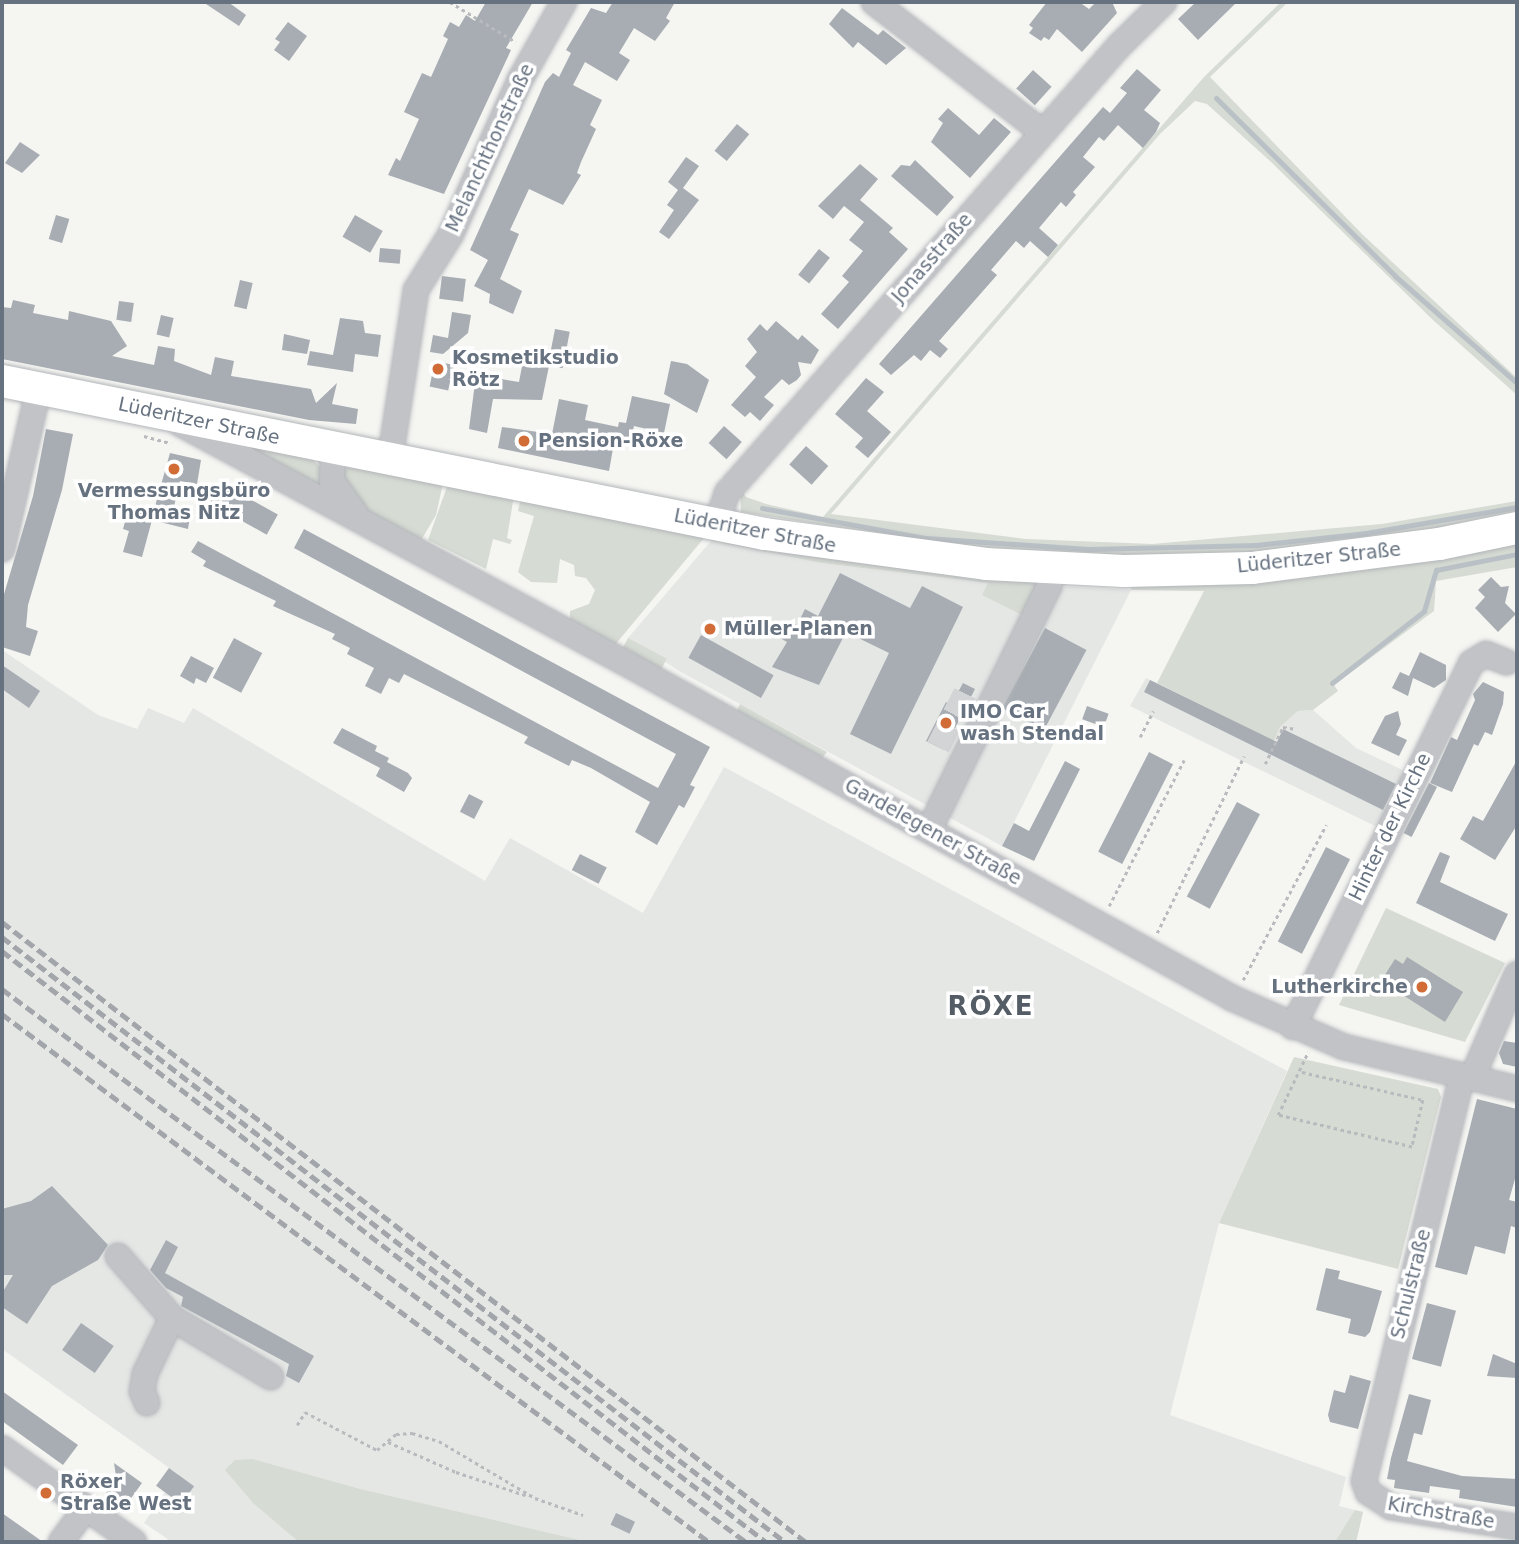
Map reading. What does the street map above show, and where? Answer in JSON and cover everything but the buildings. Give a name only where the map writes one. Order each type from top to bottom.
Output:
[{"type":"main road","name":"Lüderitzer Straße","points":[[2,381],[716,524],[869,551],[1052,569],[1252,568],[1439,544],[1517,528]]},
{"type":"street","name":"Melanchthonstraße","points":[[390,460],[416,290],[451,234],[534,52],[564,2]]},
{"type":"street","points":[[874,2],[1042,132]]},
{"type":"street","name":"Jonasstraße","points":[[716,524],[727,493],[1042,132],[1164,2]]},
{"type":"street","points":[[2,549],[40,388]]},
{"type":"street","name":"Gardelegener Straße","points":[[160,413],[1100,924],[1232,998],[1306,1044],[1517,1089]]},
{"type":"street","name":"Gardelegener Straße","points":[[333,449],[332,481],[341,498],[368,525]]},
{"type":"street","points":[[929,830],[1049,586],[1052,569]]},
{"type":"street","name":"Hinter der Kirche","points":[[1306,1044],[1471,663],[1486,654],[1506,662]]},
{"type":"street","name":"Schulstraße","points":[[1368,1492],[1364,1467],[1467,1077],[1517,975]]},
{"type":"street","points":[[118,1256],[173,1318],[271,1377]]},
{"type":"street","points":[[147,1403],[142,1391],[145,1374],[173,1318]]},
{"type":"street","points":[[2,1448],[130,1541]]},
{"type":"street","name":"Kirchstraße","points":[[1368,1492],[1391,1507],[1517,1527]]},
{"type":"street","points":[[61,1542],[86,1508]]},
{"type":"path","points":[[450,2],[534,52]]},
{"type":"path","points":[[134,433],[182,447]]},
{"type":"path","points":[[1140,737],[1153,711]]},
{"type":"path","points":[[1265,764],[1283,727],[1296,729]]},
{"type":"path","points":[[1147,951],[1244,756]]},
{"type":"path","points":[[1100,924],[1184,760]]},
{"type":"path","points":[[1232,998],[1326,825]]},
{"type":"path","points":[[1302,1072],[1423,1100],[1412,1147],[1278,1115],[1302,1072],[1306,1044]]},
{"type":"path","points":[[298,1425],[305,1412],[377,1450],[387,1441],[412,1433],[439,1441],[535,1498]]},
{"type":"path","points":[[387,1441],[456,1472],[583,1516]]},
{"type":"shaded area","points":[[1281,2],[1288,2],[1210,77],[1362,234],[1517,378],[1517,395],[1433,320],[1270,161],[1207,104],[1195,101],[1160,134],[831,514],[1026,539],[1152,544],[1382,524],[1517,501],[1517,516],[1273,553],[1137,558],[1008,553],[741,512],[740,489],[746,497],[766,504],[823,517],[1204,77]]},
{"type":"shaded area","points":[[244,445],[311,458],[320,467],[329,493]]},
{"type":"shaded area","points":[[353,465],[443,483],[436,515],[420,542],[363,509],[345,489],[343,470]]},
{"type":"shaded area","points":[[448,484],[514,495],[507,538],[512,540],[510,544],[493,539],[486,569],[428,540]]},
{"type":"shaded area","points":[[521,497],[709,532],[614,646],[570,621],[570,611],[589,604],[595,590],[586,578],[575,576],[574,565],[560,559],[557,583],[531,582],[518,572],[534,516],[518,511]]},
{"type":"shaded area","points":[[716,535],[1035,577],[1041,586],[1022,615],[982,595],[988,583],[821,563],[711,541]]},
{"type":"shaded area","points":[[1517,540],[1517,567],[1436,581],[1434,611],[1334,685],[1338,691],[1313,710],[1298,711],[1280,727],[1274,741],[1157,683],[1204,591],[1131,590],[1133,579]]},
{"type":"shaded area","points":[[711,541],[821,563],[988,583],[1131,590],[1002,846],[681,672],[628,638]]},
{"type":"shaded area","points":[[628,638],[667,659],[661,670],[622,649]]},
{"type":"shaded area","points":[[2,650],[98,715],[137,729],[148,708],[184,723],[193,708],[485,881],[510,838],[643,913],[724,767],[1287,1071],[1219,1223],[1170,1415],[1346,1477],[1339,1506],[1363,1512],[1356,1542],[172,1542],[144,1523],[178,1474],[2,1349]]},
{"type":"shaded area","points":[[1146,678],[1274,741],[1280,727],[1298,711],[1313,710],[1356,748],[1409,773],[1381,829],[1130,706]]},
{"type":"shaded area","points":[[740,704],[827,752],[822,758],[736,713]]},
{"type":"shaded area","points":[[1386,908],[1505,963],[1465,1042],[1339,1005]]},
{"type":"shaded area","points":[[1294,1057],[1438,1089],[1441,1097],[1398,1269],[1219,1223]]},
{"type":"shaded area","points":[[252,1459],[360,1489],[588,1542],[299,1542],[253,1503],[225,1470],[235,1460]]},
{"type":"shaded area","points":[[1355,1510],[1363,1512],[1356,1542],[1335,1542]]},
{"type":"waterway","points":[[1216,98],[1395,276],[1517,383]]},
{"type":"waterway","points":[[762,508],[926,538],[1089,549],[1256,545],[1366,533],[1517,507]]},
{"type":"waterway","points":[[1332,683],[1424,611],[1436,570],[1517,554]]},
{"type":"tunnel","points":[[938,747],[969,686]]},
{"type":"railway","points":[[2,922],[806,1542]]},
{"type":"railway","points":[[2,937],[785,1542]]},
{"type":"railway","points":[[2,951],[766,1542]]},
{"type":"railway","points":[[2,989],[746,1542]]},
{"type":"railway","points":[[2,1014],[709,1542]]},
{"type":"place","name":"Kosmetikstudio Rötz","points":[[438,369]]},
{"type":"place","name":"Pension-Röxe","points":[[524,441]]},
{"type":"place","name":"Vermessungsbüro Thomas Nitz","points":[[174,469]]},
{"type":"place","name":"Müller-Planen","points":[[710,629]]},
{"type":"place","name":"IMO Car wash Stendal","points":[[946,723]]},
{"type":"place","name":"Lutherkirche","points":[[1422,987]]},
{"type":"place","name":"Röxer Straße West","points":[[46,1493]]},
{"type":"district","name":"RÖXE","points":[[991,1007]]}]
